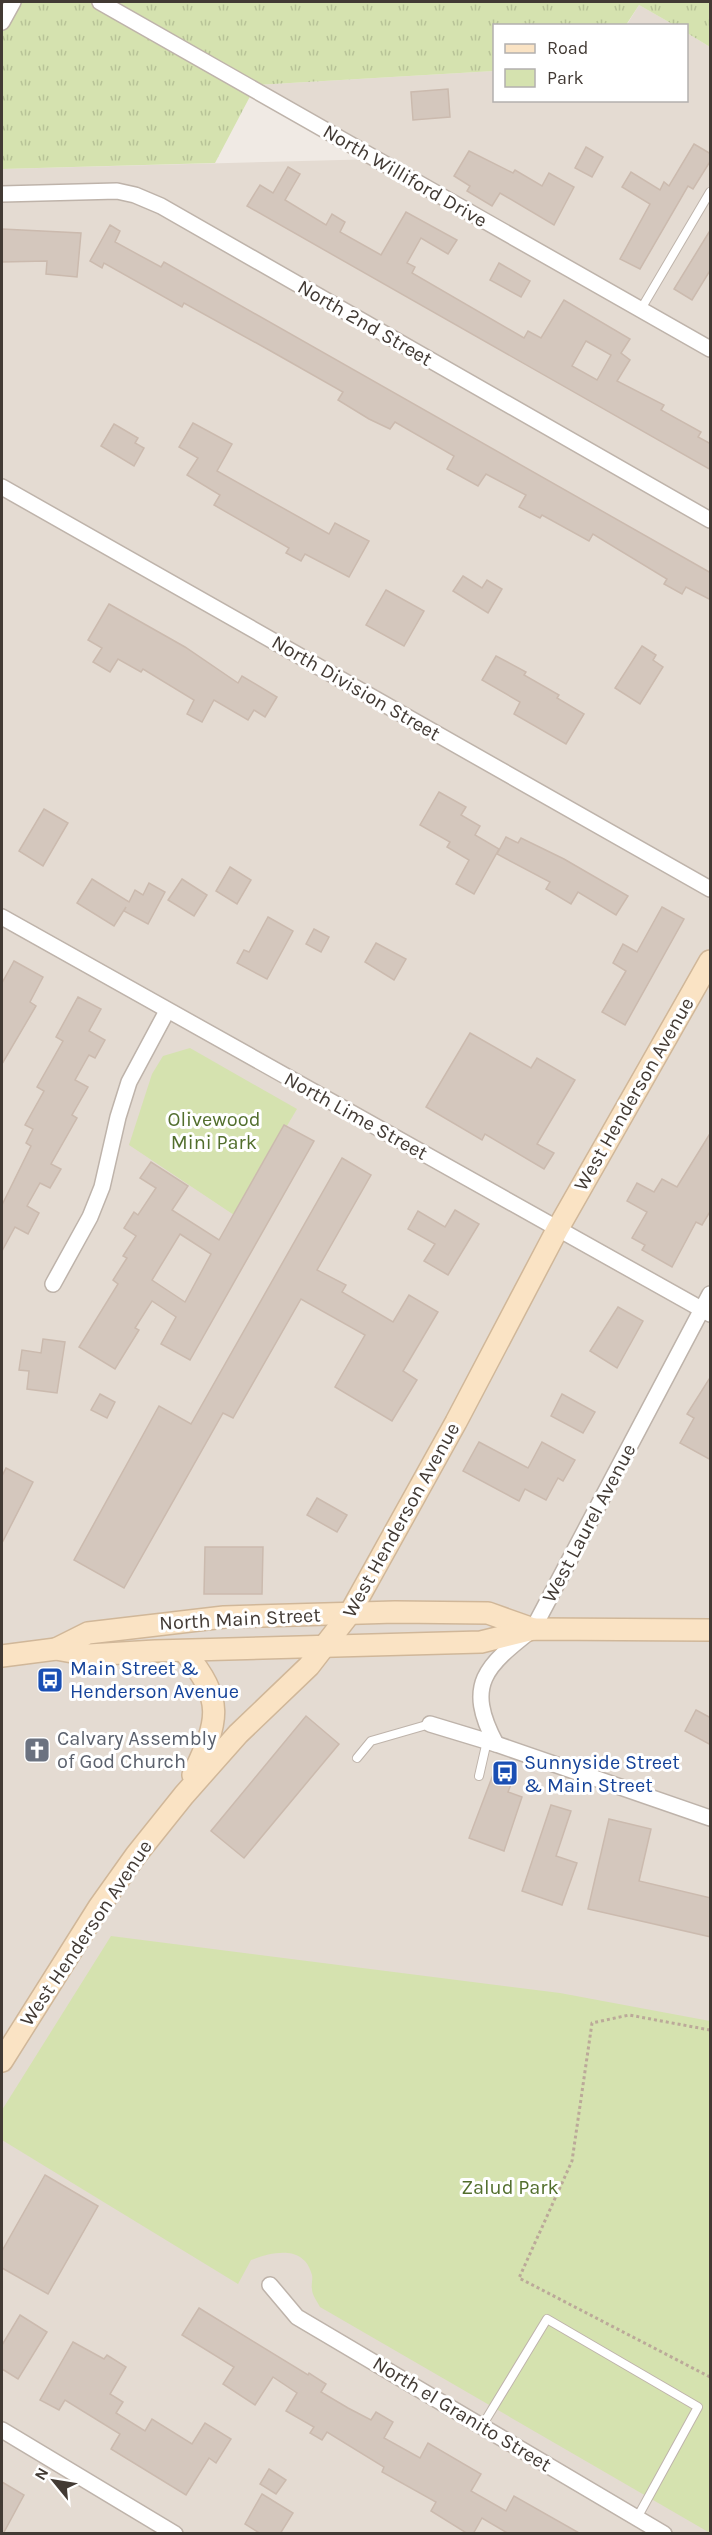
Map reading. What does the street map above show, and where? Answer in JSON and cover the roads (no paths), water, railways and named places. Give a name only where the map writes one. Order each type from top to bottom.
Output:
[{"type":"main road","name":"West Henderson Avenue","points":[[2,2061],[99,1907],[184,1795],[238,1734],[327,1646],[350,1613],[456,1422],[557,1230],[711,961]]},
{"type":"main road","name":"North Main Street","points":[[56,1649],[88,1633],[224,1617],[350,1613],[488,1613],[532,1629]]},
{"type":"main road","name":"North Main Street","points":[[2,1656],[56,1649],[89,1655],[482,1642],[532,1629],[711,1630]]},
{"type":"main road","points":[[184,1651],[210,1688],[214,1705],[214,1725],[184,1795]]},
{"type":"street","points":[[2,22],[13,2]]},
{"type":"street","name":"North Williford Drive","points":[[100,2],[711,349]]},
{"type":"street","name":"North 2nd Street","points":[[2,194],[117,192],[135,195],[161,206],[711,520]]},
{"type":"street","name":"North Division Street","points":[[2,487],[711,889]]},
{"type":"street","name":"North Lime Street","points":[[2,917],[706,1312]]},
{"type":"street","points":[[53,1284],[90,1217],[102,1186],[118,1117],[129,1082],[167,1011]]},
{"type":"street","name":"West Laurel Avenue","points":[[492,1742],[483,1720],[481,1701],[484,1674],[504,1651],[532,1629],[706,1312],[711,1294]]},
{"type":"street","points":[[430,1724],[492,1742],[711,1818]]},
{"type":"street","name":"North el Granito Street","points":[[270,2284],[297,2317],[664,2534]]},
{"type":"street","points":[[2,2430],[175,2534]]},
{"type":"lane","points":[[641,309],[711,192]]},
{"type":"lane","points":[[357,1758],[371,1742],[430,1724]]},
{"type":"lane","points":[[479,1776],[492,1742]]},
{"type":"lane","points":[[482,2426],[547,2319],[698,2407],[637,2518]]},
{"type":"place","name":"Main Street & Henderson Avenue","points":[[50,1680]]},
{"type":"place","name":"Calvary Assembly of God Church","points":[[37,1750]]},
{"type":"place","name":"Sunnyside Street & Main Street","points":[[505,1773]]},
{"type":"park label","name":"Olivewood Mini Park","points":[[214,1130]]},
{"type":"park label","name":"Zalud Park","points":[[510,2187]]}]
